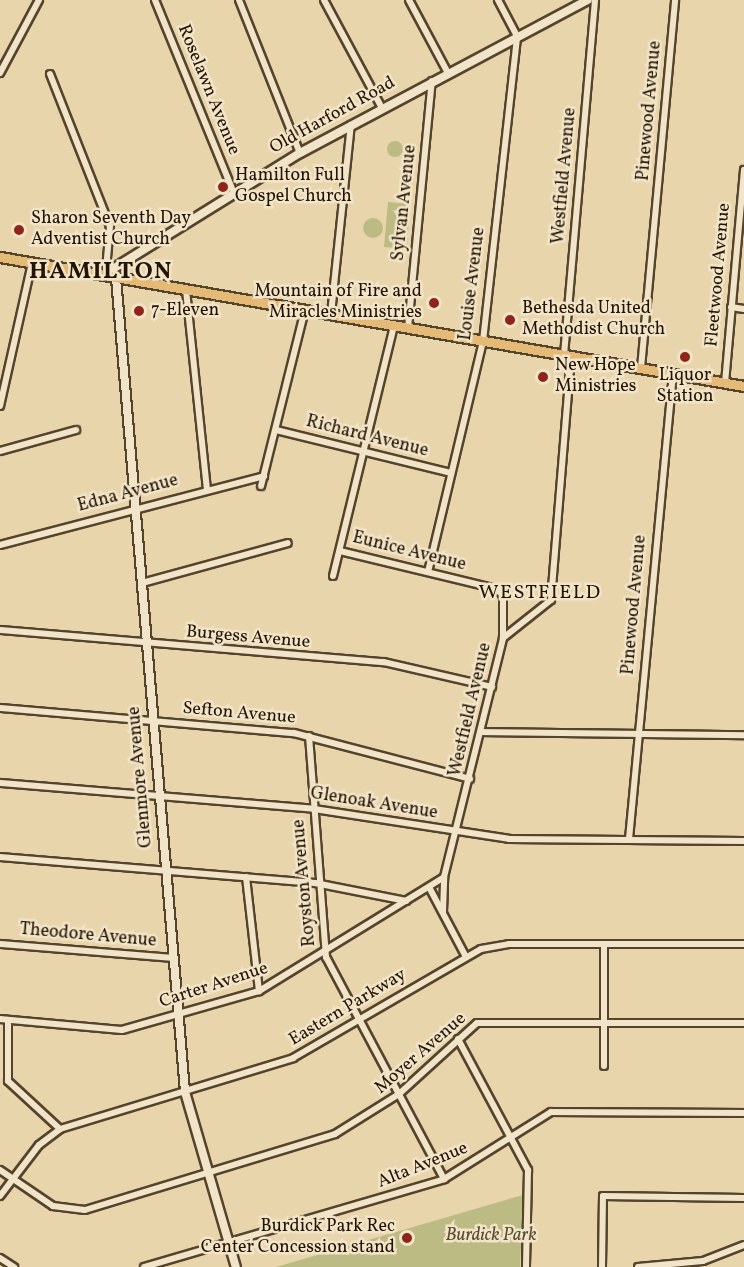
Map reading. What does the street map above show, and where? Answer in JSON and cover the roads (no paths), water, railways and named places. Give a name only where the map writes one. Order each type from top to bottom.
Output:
[{"type":"main road","points":[[0,257],[104,272],[116,278],[744,386]]},
{"type":"street","points":[[0,74],[39,0]]},
{"type":"street","name":"Roselawn Avenue","points":[[155,0],[233,191]]},
{"type":"street","points":[[239,0],[300,153]]},
{"type":"street","points":[[324,0],[382,108]]},
{"type":"street","points":[[409,0],[448,73]]},
{"type":"street","points":[[498,0],[517,36]]},
{"type":"street","name":"Old Harford Road","points":[[104,272],[233,191],[351,124],[588,0]]},
{"type":"street","name":"Westfield Avenue","points":[[443,912],[444,877],[503,638],[551,600],[595,0]]},
{"type":"street","name":"Pinewood Avenue","points":[[641,368],[675,0]]},
{"type":"street","name":"Louise Avenue","points":[[428,572],[483,341],[517,36]]},
{"type":"street","points":[[50,74],[110,226],[104,272]]},
{"type":"street","name":"Sylvan Avenue","points":[[408,328],[432,81]]},
{"type":"street","points":[[331,314],[351,124]]},
{"type":"street","name":"Fleetwood Avenue","points":[[725,383],[731,308],[741,231],[744,170]]},
{"type":"street","points":[[0,406],[32,263]]},
{"type":"street","name":"Glenmore Avenue","points":[[116,278],[185,1092],[207,1174],[236,1267]]},
{"type":"street","points":[[186,290],[207,489]]},
{"type":"street","points":[[731,308],[744,309]]},
{"type":"street","points":[[261,486],[306,310]]},
{"type":"street","points":[[333,576],[394,325]]},
{"type":"street","name":"Pinewood Avenue","points":[[629,839],[674,374]]},
{"type":"street","points":[[0,451],[76,430]]},
{"type":"street","name":"Richard Avenue","points":[[276,430],[451,473]]},
{"type":"street","name":"Edna Avenue","points":[[0,545],[136,506],[264,476]]},
{"type":"street","points":[[142,583],[288,543]]},
{"type":"street","name":"Eunice Avenue","points":[[339,550],[494,588],[503,597],[503,638]]},
{"type":"street","name":"Burgess Avenue","points":[[0,630],[384,662],[492,687]]},
{"type":"street","name":"Sefton Avenue","points":[[0,708],[309,736],[470,779]]},
{"type":"street","points":[[481,732],[744,735]]},
{"type":"street","name":"Royston Avenue","points":[[309,736],[326,952],[444,1179]]},
{"type":"street","name":"Glenoak Avenue","points":[[0,783],[314,809],[509,839],[744,841]]},
{"type":"street","points":[[0,857],[320,885],[406,901]]},
{"type":"street","points":[[246,877],[259,991]]},
{"type":"street","name":"Carter Avenue","points":[[4,1020],[122,1030],[259,991],[326,952],[444,877]]},
{"type":"street","name":"Westfield Avenue","points":[[429,887],[465,955]]},
{"type":"street","name":"Theodore Avenue","points":[[0,944],[173,958]]},
{"type":"street","name":"Eastern Parkway","points":[[0,1197],[39,1145],[60,1129],[285,1062],[360,1020],[465,955],[509,944],[744,944]]},
{"type":"street","points":[[604,944],[604,1066]]},
{"type":"street","points":[[4,1020],[8,1081],[60,1129]]},
{"type":"street","name":"Moyer Avenue","points":[[0,1170],[64,1210],[133,1196],[335,1134],[399,1095],[458,1039],[488,1021],[744,1023]]},
{"type":"street","points":[[458,1039],[512,1138],[530,1180],[526,1267]]},
{"type":"street","name":"Alta Avenue","points":[[144,1267],[444,1179],[512,1138],[538,1117],[557,1112],[744,1113]]},
{"type":"street","points":[[602,1267],[601,1197],[744,1198]]},
{"type":"street","points":[[638,1267],[703,1261],[744,1245]]},
{"type":"street","points":[[0,1258],[14,1267]]},
{"type":"place","name":"Hamilton Full Gospel Church","points":[[223,187]]},
{"type":"place","name":"Sharon Seventh Day Adventist Church","points":[[19,230]]},
{"type":"place","name":"Mountain of Fire and Miracles Ministries","points":[[434,303]]},
{"type":"place","name":"7-Eleven","points":[[139,311]]},
{"type":"place","name":"Bethesda United Methodist Church","points":[[510,320]]},
{"type":"place","name":"Liquor Station","points":[[685,357]]},
{"type":"place","name":"New Hope Ministries","points":[[543,377]]},
{"type":"place","name":"Burdick Park Rec Center Concession stand","points":[[407,1238]]},
{"type":"district","name":"HAMILTON","points":[[101,273]]},
{"type":"district","name":"WESTFIELD","points":[[540,593]]},
{"type":"park label","name":"Burdick Park","points":[[491,1236]]}]
